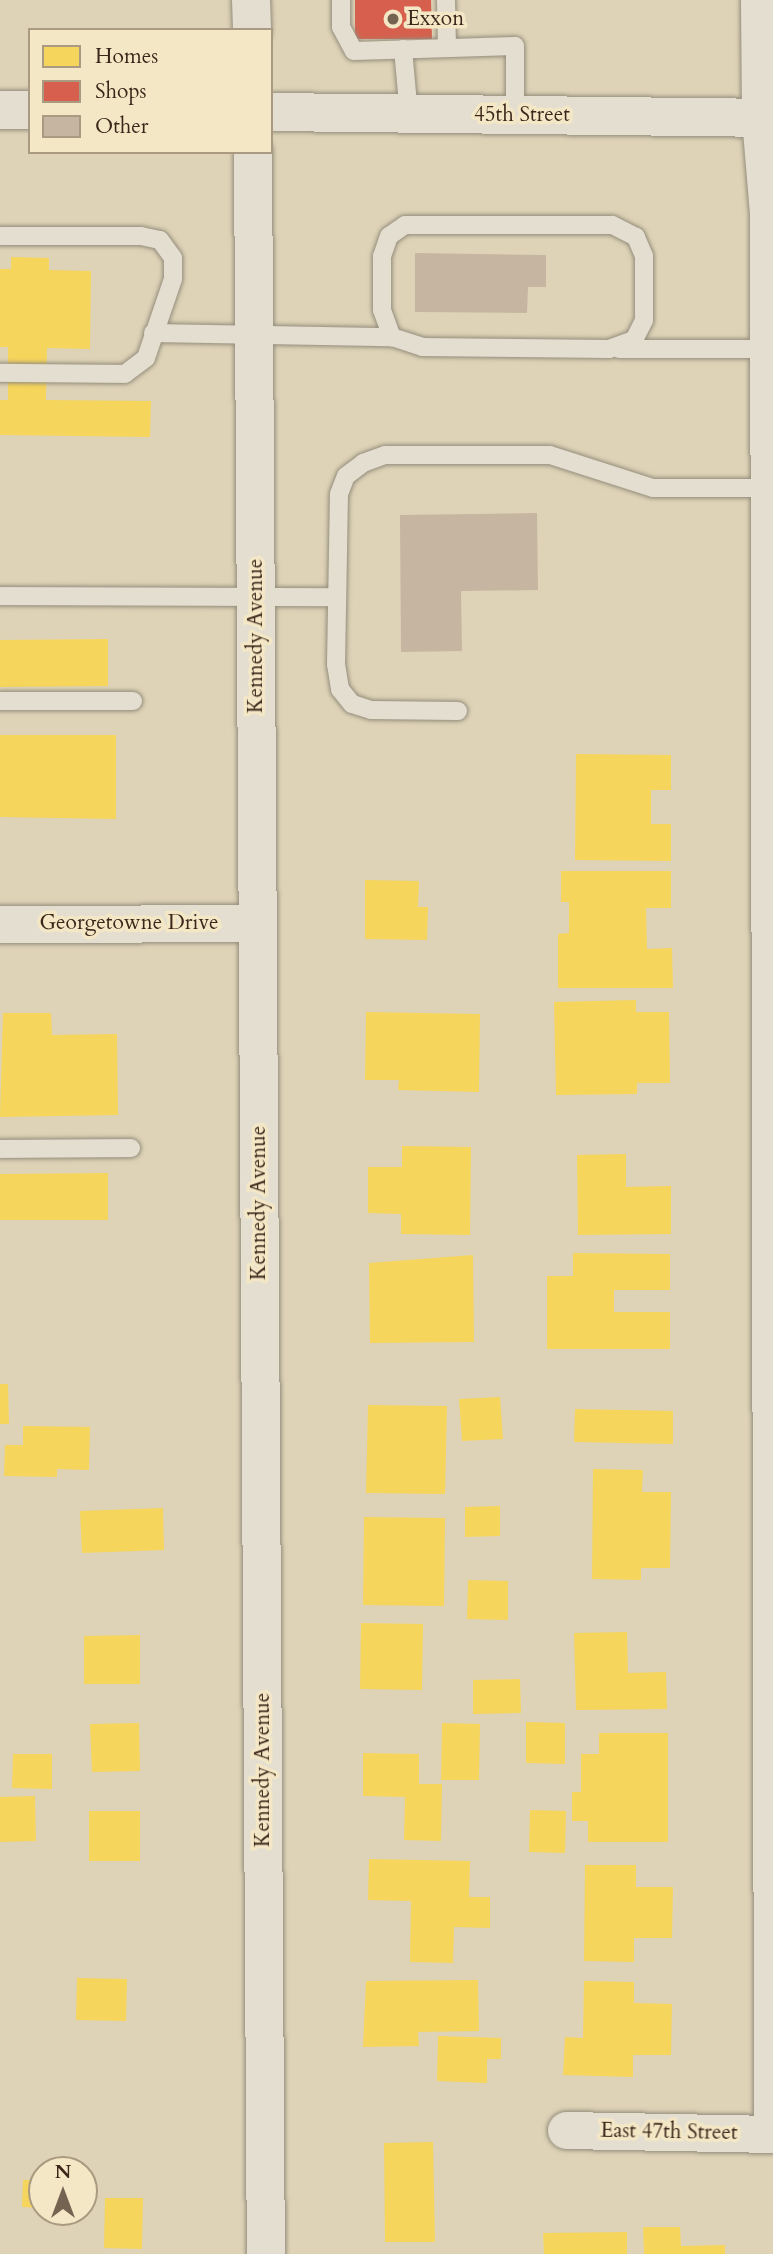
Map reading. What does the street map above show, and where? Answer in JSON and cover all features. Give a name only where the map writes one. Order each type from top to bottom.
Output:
[{"type":"street","points":[[251,0],[252,28]]},
{"type":"street","points":[[759,0],[766,118],[771,401],[772,2134]]},
{"type":"street","points":[[0,110],[28,110]]},
{"type":"street","name":"45th Street","points":[[273,112],[766,118]]},
{"type":"street","name":"Kennedy Avenue","points":[[253,154],[266,2254]]},
{"type":"street","name":"Georgetowne Drive","points":[[0,924],[258,923]]},
{"type":"street","name":"East 47th Street","points":[[565,2130],[772,2134]]},
{"type":"lane","points":[[341,0],[341,27],[354,51],[516,46],[516,115]]},
{"type":"lane","points":[[446,0],[447,47]]},
{"type":"lane","points":[[402,49],[409,115]]},
{"type":"lane","points":[[392,337],[382,310],[382,256],[389,236],[405,225],[612,225],[636,237],[644,256],[644,320],[634,340],[609,349]]},
{"type":"lane","points":[[0,236],[141,236],[160,240],[173,258],[173,279],[146,358],[125,374],[0,373]]},
{"type":"lane","points":[[153,333],[392,337],[422,347],[768,349]]},
{"type":"lane","points":[[458,711],[371,710],[352,704],[341,689],[336,665],[339,494],[346,476],[363,463],[385,455],[550,455],[653,488],[769,488]]},
{"type":"lane","points":[[0,596],[337,597]]},
{"type":"lane","points":[[0,701],[132,701]]},
{"type":"lane","points":[[0,1149],[131,1148]]},
{"type":"building: Homes","points":[[11,257],[49,258],[49,270],[91,271],[90,349],[47,348],[46,400],[151,401],[150,437],[0,435],[0,400],[8,400],[8,347],[0,347],[0,269],[11,269]]},
{"type":"building: Homes","points":[[108,639],[108,686],[0,687],[0,640]]},
{"type":"building: Homes","points":[[0,735],[116,735],[116,819],[0,817]]},
{"type":"building: Homes","points":[[576,754],[671,755],[671,790],[651,790],[651,824],[671,824],[671,861],[575,860]]},
{"type":"building: Homes","points":[[561,871],[671,871],[671,908],[646,908],[647,949],[672,948],[673,988],[558,988],[558,934],[569,933],[569,902],[561,902]]},
{"type":"building: Homes","points":[[365,880],[419,881],[418,907],[428,907],[427,940],[365,939]]},
{"type":"building: Homes","points":[[636,1000],[636,1012],[669,1012],[670,1083],[637,1083],[637,1094],[556,1095],[554,1002]]},
{"type":"building: Homes","points":[[366,1012],[480,1014],[479,1092],[398,1090],[399,1080],[365,1080]]},
{"type":"building: Homes","points":[[3,1013],[51,1013],[52,1035],[117,1034],[118,1115],[0,1117]]},
{"type":"building: Homes","points":[[402,1146],[471,1147],[470,1235],[401,1234],[401,1214],[368,1213],[368,1167],[402,1167]]},
{"type":"building: Homes","points":[[626,1154],[626,1187],[671,1186],[671,1234],[578,1235],[577,1155]]},
{"type":"building: Homes","points":[[108,1173],[108,1220],[0,1220],[0,1174]]},
{"type":"building: Homes","points":[[573,1253],[670,1254],[670,1290],[614,1290],[614,1312],[670,1312],[670,1349],[547,1349],[547,1276],[573,1276]]},
{"type":"building: Homes","points":[[473,1255],[474,1342],[370,1343],[369,1263]]},
{"type":"building: Homes","points":[[0,1384],[8,1384],[9,1424],[0,1424]]},
{"type":"building: Homes","points":[[500,1397],[503,1439],[462,1441],[459,1399]]},
{"type":"building: Homes","points":[[368,1405],[447,1406],[445,1494],[366,1493]]},
{"type":"building: Homes","points":[[575,1409],[673,1411],[673,1444],[574,1442]]},
{"type":"building: Homes","points":[[23,1426],[90,1427],[89,1470],[57,1469],[57,1477],[4,1476],[5,1445],[23,1445]]},
{"type":"building: Homes","points":[[593,1469],[643,1470],[642,1492],[671,1492],[670,1568],[641,1568],[641,1580],[592,1579]]},
{"type":"building: Homes","points":[[500,1506],[500,1536],[465,1537],[465,1507]]},
{"type":"building: Homes","points":[[163,1508],[164,1550],[82,1553],[80,1511]]},
{"type":"building: Homes","points":[[364,1517],[445,1518],[444,1606],[363,1605]]},
{"type":"building: Homes","points":[[468,1580],[508,1581],[508,1620],[467,1619]]},
{"type":"building: Homes","points":[[361,1623],[423,1624],[422,1690],[360,1689]]},
{"type":"building: Homes","points":[[627,1632],[628,1673],[666,1672],[667,1709],[576,1710],[574,1633]]},
{"type":"building: Homes","points":[[140,1635],[140,1684],[84,1684],[84,1636]]},
{"type":"building: Homes","points":[[520,1679],[521,1713],[473,1714],[473,1680]]},
{"type":"building: Homes","points":[[526,1722],[565,1723],[565,1764],[526,1763]]},
{"type":"building: Homes","points":[[139,1723],[140,1771],[92,1772],[90,1724]]},
{"type":"building: Homes","points":[[442,1723],[480,1724],[479,1780],[441,1780]]},
{"type":"building: Homes","points":[[599,1733],[668,1733],[668,1842],[588,1842],[588,1821],[572,1821],[572,1792],[581,1792],[581,1754],[599,1754]]},
{"type":"building: Homes","points":[[363,1753],[419,1754],[419,1784],[442,1784],[441,1841],[404,1840],[405,1797],[363,1796]]},
{"type":"building: Homes","points":[[13,1754],[52,1754],[52,1789],[12,1788]]},
{"type":"building: Homes","points":[[35,1796],[36,1841],[0,1842],[0,1797]]},
{"type":"building: Homes","points":[[530,1810],[566,1811],[565,1853],[529,1852]]},
{"type":"building: Homes","points":[[89,1811],[140,1811],[140,1861],[89,1861]]},
{"type":"building: Homes","points":[[369,1859],[470,1861],[469,1897],[490,1897],[490,1928],[454,1927],[453,1963],[410,1962],[411,1901],[368,1900]]},
{"type":"building: Homes","points":[[585,1865],[636,1865],[636,1887],[673,1887],[672,1938],[634,1938],[634,1962],[584,1961]]},
{"type":"building: Homes","points":[[77,1978],[127,1979],[126,2021],[76,2020]]},
{"type":"building: Homes","points":[[478,1980],[479,2031],[418,2032],[419,2046],[363,2047],[366,1981]]},
{"type":"building: Homes","points":[[584,1981],[634,1982],[634,2003],[672,2004],[671,2055],[633,2055],[633,2077],[563,2075],[565,2037],[583,2038]]},
{"type":"building: Homes","points":[[438,2036],[501,2038],[501,2059],[487,2059],[487,2083],[437,2081]]},
{"type":"building: Homes","points":[[433,2142],[435,2242],[385,2242],[384,2143]]},
{"type":"building: Homes","points":[[23,2180],[28,2180],[28,2207],[22,2207]]},
{"type":"building: Homes","points":[[105,2198],[143,2198],[142,2249],[104,2248]]},
{"type":"building: Homes","points":[[643,2227],[680,2227],[681,2246],[725,2245],[725,2254],[644,2254]]},
{"type":"building: Homes","points":[[627,2232],[627,2254],[544,2254],[543,2233]]},
{"type":"building: Shops","name":"Exxon","points":[[355,0],[431,0],[432,39],[355,39]]},
{"type":"building: Other","points":[[415,253],[546,255],[546,287],[528,287],[527,313],[415,312]]},
{"type":"building: Other","points":[[537,513],[538,590],[461,591],[462,651],[401,652],[400,515]]},
{"type":"place","name":"Exxon","points":[[393,19]]}]
